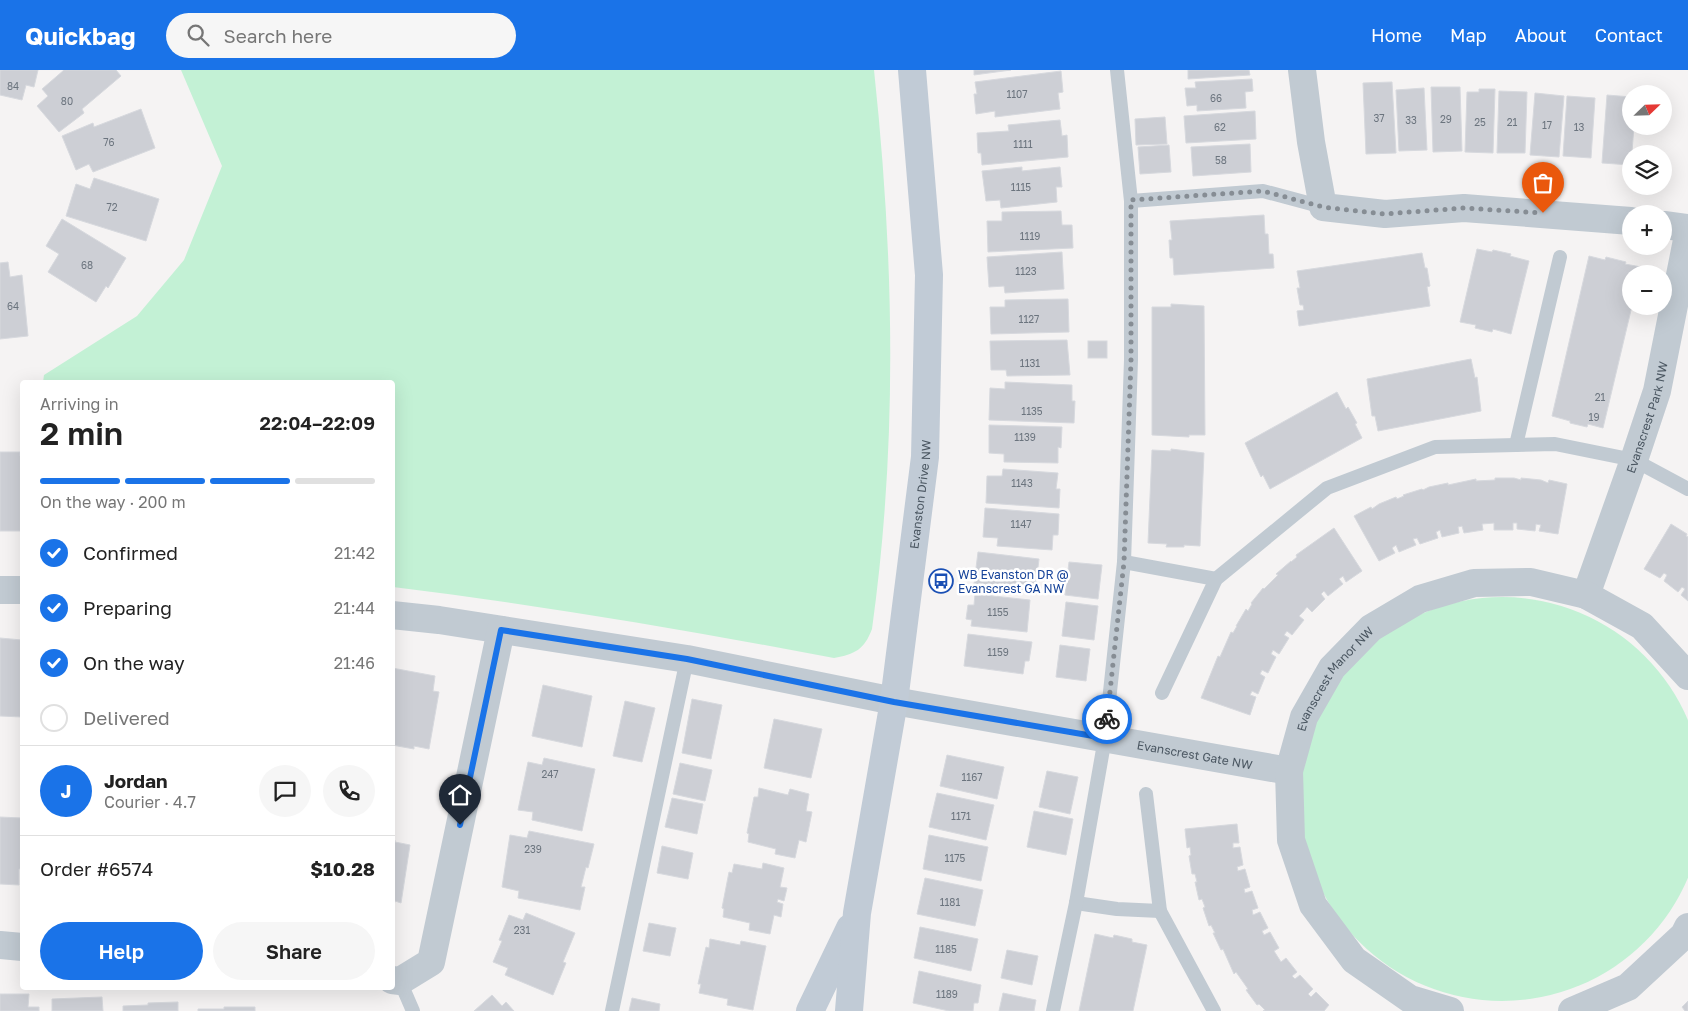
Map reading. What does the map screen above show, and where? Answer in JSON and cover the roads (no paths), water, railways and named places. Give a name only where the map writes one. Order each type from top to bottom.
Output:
[{"type":"street","name":"Evanston Drive NW","points":[[849,1011],[857,913],[894,702],[925,457],[929,275],[912,70]]},
{"type":"street","points":[[1302,70],[1311,142],[1323,207],[1384,214],[1464,208],[1622,220]]},
{"type":"street","points":[[1672,226],[1688,228]]},
{"type":"street","name":"Evanscrest Park NW","points":[[1586,595],[1657,391],[1688,236]]},
{"type":"street","name":"Evanscrest Manor NW","points":[[1450,1011],[1407,1005],[1354,960],[1313,905],[1291,840],[1289,772],[1304,717],[1332,668],[1371,628],[1420,599],[1474,583],[1531,582],[1586,595],[1642,626],[1688,676]]},
{"type":"street","points":[[0,590],[20,590]]},
{"type":"street","name":"Evanscrest Gate NW","points":[[395,615],[439,620],[687,659],[894,702],[1289,772]]},
{"type":"street","points":[[396,981],[431,962],[501,630]]},
{"type":"street","name":"Evanston Drive NW","points":[[810,1011],[857,913]]},
{"type":"street","points":[[1572,1011],[1628,987],[1684,935],[1688,927]]},
{"type":"street","points":[[0,945],[20,947]]},
{"type":"lane","points":[[1053,1011],[1076,903],[1105,738],[1124,562],[1131,360],[1131,200],[1117,70]]},
{"type":"lane","points":[[1131,200],[1263,191],[1323,207]]},
{"type":"lane","points":[[1516,445],[1560,257]]},
{"type":"lane","points":[[1162,693],[1216,579],[1327,488],[1435,447],[1555,444],[1634,460],[1688,490]]},
{"type":"lane","points":[[1124,562],[1216,579]]},
{"type":"lane","points":[[612,1011],[687,659]]},
{"type":"lane","points":[[1146,794],[1160,911],[1214,1011]]},
{"type":"lane","points":[[1076,903],[1117,909],[1160,911]]},
{"type":"lane","points":[[396,981],[414,1011]]},
{"type":"place","name":"WB Evanston DR @ Evanscrest GA NW","points":[[941,581]]}]
